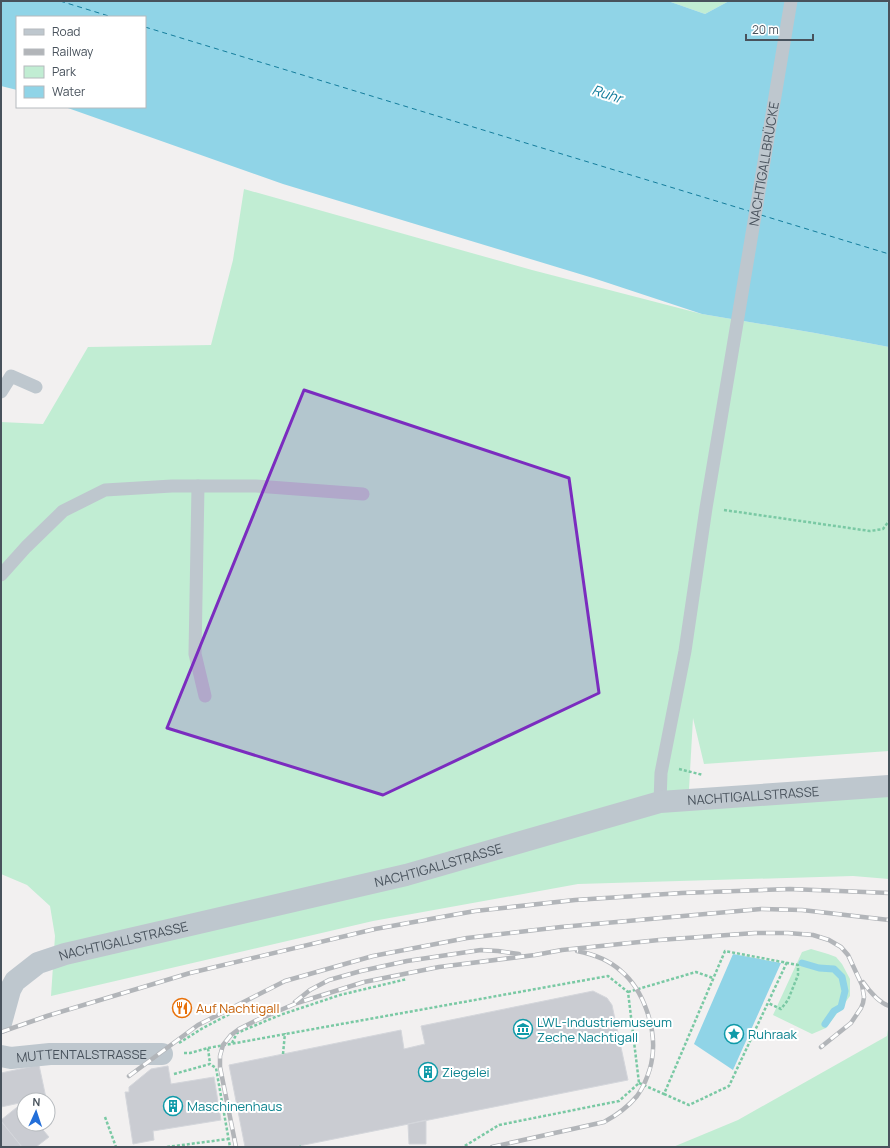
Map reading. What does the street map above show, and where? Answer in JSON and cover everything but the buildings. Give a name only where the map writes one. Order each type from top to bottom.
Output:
[{"type":"street","name":"NACHTIGALLSTRASSE","points":[[5,990],[38,963],[65,954],[406,875],[660,802],[889,786]]},
{"type":"street","points":[[1,1023],[5,990]]},
{"type":"street","name":"MUTTENTALSTRASSE","points":[[1,1056],[11,1058],[50,1054],[162,1054]]},
{"type":"lane","name":"NACHTIGALLBRÜCKE","points":[[660,802],[661,773],[685,651],[706,508],[791,1]]},
{"type":"lane","points":[[1,392],[11,376],[36,387]]},
{"type":"lane","points":[[1,575],[26,547],[63,512],[105,490],[172,486],[256,486],[363,494]]},
{"type":"lane","points":[[198,486],[195,654],[205,696]]},
{"type":"path","points":[[737,512],[870,531],[883,529],[889,521]]},
{"type":"path","points":[[664,1094],[725,951],[798,965],[798,975],[788,1000],[781,1009],[768,1003]]},
{"type":"path","points":[[639,1084],[689,1105],[729,1086],[787,962]]},
{"type":"path","points":[[628,992],[696,972],[713,978]]},
{"type":"path","points":[[162,1054],[190,1052],[285,1033],[608,976],[628,992],[639,1084]]},
{"type":"path","points":[[232,1043],[237,1033],[280,1015],[340,995],[407,979]]},
{"type":"path","points":[[162,1054],[203,1028],[245,1006]]},
{"type":"path","points":[[283,1054],[285,1033]]},
{"type":"path","points":[[208,1048],[210,1064]]},
{"type":"path","points":[[170,1075],[210,1064],[216,1068],[230,1147]]},
{"type":"path","points":[[463,1147],[499,1125],[619,1101],[639,1084]]},
{"type":"path","points":[[105,1117],[116,1147]]},
{"type":"path","points":[[167,1147],[228,1139]]},
{"type":"highlighted area","points":[[304,390],[569,478],[599,693],[383,795],[167,728]]},
{"type":"green space","points":[[668,1],[729,1],[705,14]]},
{"type":"green space","points":[[244,189],[532,270],[702,314],[889,347],[889,751],[704,764],[693,718],[688,807],[889,795],[889,879],[853,876],[578,884],[373,921],[51,996],[55,936],[50,906],[27,885],[1,874],[1,422],[43,424],[88,347],[211,345],[233,260]]},
{"type":"green space","points":[[811,949],[836,957],[842,964],[850,979],[850,996],[826,1028],[812,1034],[773,1015],[802,952]]},
{"type":"green space","points":[[889,1023],[889,1147],[673,1147],[738,1120],[887,1036]]},
{"type":"water","name":"Ruhr","points":[[1,1],[668,1],[705,14],[729,1],[887,1],[889,6],[889,347],[702,314],[593,278],[283,184],[68,108],[146,108],[146,16],[16,16],[16,90],[1,86]]},
{"type":"water","points":[[733,954],[781,963],[733,1070],[694,1044]]},
{"type":"waterway","points":[[802,963],[819,968],[834,969],[842,977],[845,991],[841,1007],[834,1011],[825,1024]]},
{"type":"ferry route","points":[[60,1],[109,16]]},
{"type":"ferry route","points":[[146,27],[749,211]]},
{"type":"ferry route","points":[[761,215],[889,254]]},
{"type":"railway","points":[[1,1032],[47,1016],[190,973],[375,929],[475,911],[575,900],[682,893],[790,889],[889,893]]},
{"type":"railway","points":[[129,1076],[198,1025],[285,981],[373,956],[467,938],[561,927],[761,909],[802,910],[889,920]]},
{"type":"railway","points":[[236,1147],[220,1067],[220,1056],[223,1045],[231,1035],[257,1020],[297,1003],[364,982],[439,967],[535,955],[562,950],[659,940],[755,933],[813,935],[829,940],[841,947],[848,955],[862,985],[864,997],[861,1008],[851,1023],[821,1047]]},
{"type":"railway","points":[[295,1002],[310,990],[329,980],[407,961],[481,950],[519,954]]},
{"type":"railway","points":[[492,1147],[604,1122],[618,1114],[630,1104],[644,1084],[651,1065],[653,1048],[650,1023],[642,1000],[629,979],[616,967],[600,958],[577,951]]},
{"type":"railway","points":[[863,982],[871,993],[889,1006]]},
{"type":"place","name":"Auf Nachtigall","points":[[182,1008]]},
{"type":"place","name":"LWL-Industriemuseum Zeche Nachtigall","points":[[523,1029]]},
{"type":"place","name":"Ruhraak","points":[[734,1034]]},
{"type":"place","name":"Ziegelei","points":[[428,1072]]},
{"type":"place","name":"Maschinenhaus","points":[[173,1106]]}]
